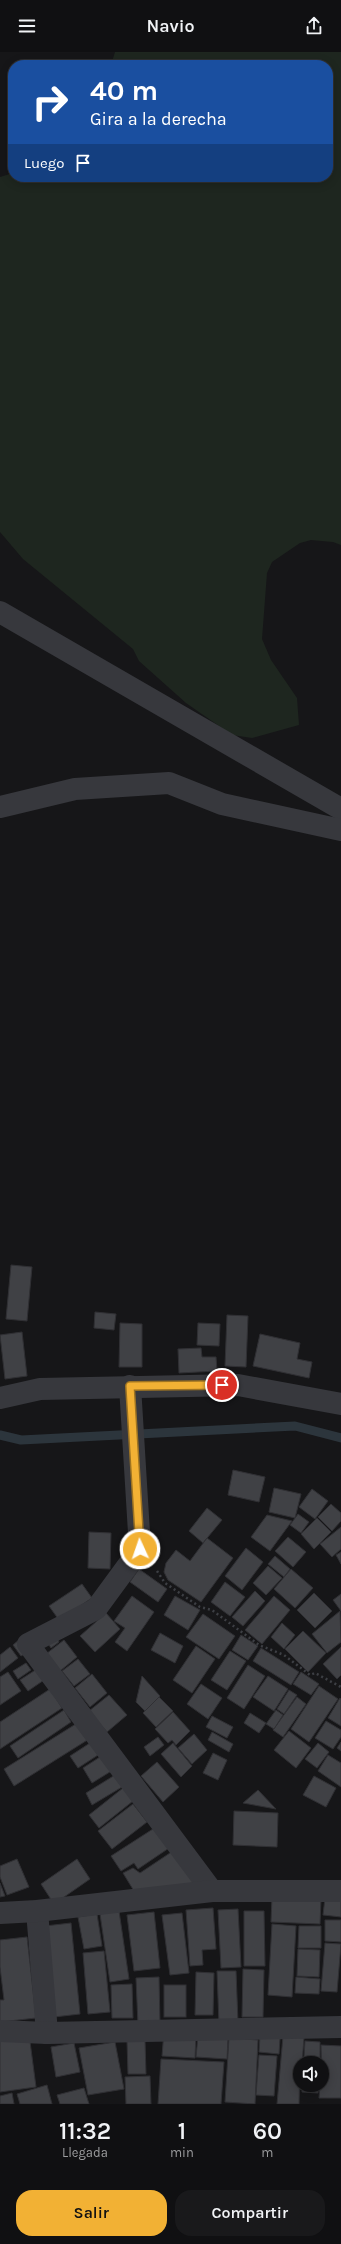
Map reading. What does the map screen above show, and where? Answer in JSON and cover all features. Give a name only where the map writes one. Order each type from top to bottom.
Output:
[{"type":"street","points":[[0,612],[341,809]]},
{"type":"street","points":[[0,807],[75,789],[169,783],[222,804],[341,830]]},
{"type":"street","points":[[0,1398],[40,1389],[238,1385],[341,1404]]},
{"type":"street","points":[[130,1386],[140,1549],[96,1609],[28,1644],[212,1891]]},
{"type":"street","points":[[0,1913],[37,1911],[212,1891],[341,1891]]},
{"type":"street","points":[[37,1911],[47,2033]]},
{"type":"street","points":[[0,2031],[47,2033],[341,2027]]},
{"type":"path","points":[[140,1549],[156,1568],[165,1583],[200,1607],[212,1610],[260,1645],[284,1655],[310,1675],[315,1673],[341,1687]]},
{"type":"shaded area","points":[[115,52],[341,52],[341,545],[333,542],[311,540],[300,543],[272,562],[267,573],[262,639],[271,660],[297,698],[299,725],[252,738],[232,735],[186,703],[139,661],[133,649],[23,559],[0,532],[0,177],[8,175],[8,182],[333,182],[333,60],[113,60]]},
{"type":"building","points":[[11,1265],[32,1267],[27,1321],[6,1319]]},
{"type":"building","points":[[95,1312],[116,1314],[114,1330],[94,1328]]},
{"type":"building","points":[[227,1315],[248,1316],[246,1367],[225,1366]]},
{"type":"building","points":[[120,1323],[142,1324],[142,1367],[119,1367]]},
{"type":"building","points":[[198,1323],[220,1324],[219,1346],[197,1345]]},
{"type":"building","points":[[22,1332],[27,1376],[5,1379],[0,1335]]},
{"type":"building","points":[[260,1334],[300,1343],[297,1359],[312,1362],[309,1378],[253,1366]]},
{"type":"building","points":[[201,1348],[202,1357],[216,1357],[217,1371],[179,1373],[178,1349]]},
{"type":"building","points":[[233,1470],[265,1477],[259,1502],[228,1495]]},
{"type":"building","points":[[274,1488],[301,1494],[295,1518],[269,1512]]},
{"type":"building","points":[[312,1489],[328,1501],[315,1519],[299,1507]]},
{"type":"building","points":[[331,1504],[341,1513],[341,1521],[332,1531],[318,1517]]},
{"type":"building","points":[[207,1508],[222,1520],[203,1543],[189,1531]]},
{"type":"building","points":[[298,1514],[309,1522],[301,1533],[290,1525]]},
{"type":"building","points":[[267,1515],[292,1521],[270,1551],[251,1537]]},
{"type":"building","points":[[317,1518],[331,1532],[314,1549],[301,1534]]},
{"type":"building","points":[[341,1527],[341,1549],[332,1557],[320,1544]]},
{"type":"building","points":[[89,1532],[111,1533],[110,1569],[88,1568]]},
{"type":"building","points":[[288,1537],[306,1552],[293,1567],[275,1551]]},
{"type":"building","points":[[207,1538],[233,1558],[201,1602],[168,1580],[164,1572],[166,1563],[176,1550],[190,1561]]},
{"type":"building","points":[[246,1548],[263,1562],[242,1590],[225,1576]]},
{"type":"building","points":[[341,1552],[341,1564],[336,1555]]},
{"type":"building","points":[[275,1556],[290,1569],[284,1577],[268,1564]]},
{"type":"building","points":[[268,1566],[282,1578],[266,1595],[253,1583]]},
{"type":"building","points":[[139,1569],[167,1589],[158,1602],[130,1582]]},
{"type":"building","points":[[291,1569],[313,1588],[295,1608],[274,1589]]},
{"type":"building","points":[[225,1582],[245,1597],[230,1616],[211,1602]]},
{"type":"building","points":[[82,1584],[92,1598],[59,1620],[49,1606]]},
{"type":"building","points":[[255,1591],[265,1601],[243,1626],[232,1617]]},
{"type":"building","points":[[314,1593],[332,1611],[315,1628],[297,1610]]},
{"type":"building","points":[[341,1594],[341,1611],[333,1600]]},
{"type":"building","points":[[132,1596],[154,1612],[127,1651],[115,1642],[125,1628],[114,1621]]},
{"type":"building","points":[[175,1596],[200,1610],[188,1630],[164,1615]]},
{"type":"building","points":[[274,1596],[290,1610],[262,1644],[245,1630]]},
{"type":"building","points":[[340,1611],[341,1642],[327,1653],[312,1634]]},
{"type":"building","points":[[106,1613],[120,1629],[95,1652],[80,1636]]},
{"type":"building","points":[[203,1614],[235,1636],[219,1659],[186,1637]]},
{"type":"building","points":[[282,1623],[295,1635],[284,1649],[271,1637]]},
{"type":"building","points":[[303,1631],[326,1653],[308,1672],[285,1649]]},
{"type":"building","points":[[160,1633],[183,1646],[175,1663],[151,1650]]},
{"type":"building","points":[[241,1635],[258,1646],[248,1660],[232,1650]]},
{"type":"building","points":[[56,1636],[59,1642],[51,1648],[47,1642]]},
{"type":"building","points":[[20,1639],[29,1651],[21,1656],[13,1645]]},
{"type":"building","points":[[64,1640],[77,1657],[60,1671],[46,1654]]},
{"type":"building","points":[[196,1646],[215,1659],[192,1693],[173,1680]]},
{"type":"building","points":[[10,1647],[18,1658],[0,1672],[0,1655]]},
{"type":"building","points":[[341,1647],[341,1675],[337,1679],[323,1664]]},
{"type":"building","points":[[261,1648],[299,1672],[291,1685],[253,1661]]},
{"type":"building","points":[[230,1651],[246,1661],[227,1690],[211,1680]]},
{"type":"building","points":[[78,1659],[90,1674],[74,1686],[62,1671]]},
{"type":"building","points":[[26,1663],[31,1670],[18,1679],[13,1671]]},
{"type":"building","points":[[248,1665],[265,1676],[244,1709],[227,1698]]},
{"type":"building","points":[[37,1669],[44,1680],[28,1691],[20,1680]]},
{"type":"building","points":[[8,1672],[21,1691],[0,1705],[0,1677]]},
{"type":"building","points":[[301,1672],[319,1684],[311,1695],[293,1684]]},
{"type":"building","points":[[92,1674],[107,1693],[90,1707],[75,1688]]},
{"type":"building","points":[[142,1676],[160,1696],[145,1711],[136,1702]]},
{"type":"building","points":[[268,1676],[288,1689],[274,1711],[253,1697]]},
{"type":"building","points":[[201,1684],[222,1698],[208,1719],[187,1704]]},
{"type":"building","points":[[319,1686],[338,1699],[309,1742],[291,1729]]},
{"type":"building","points":[[50,1689],[62,1708],[0,1749],[0,1722]]},
{"type":"building","points":[[289,1690],[297,1695],[284,1714],[277,1709]]},
{"type":"building","points":[[109,1695],[127,1715],[107,1732],[89,1711]]},
{"type":"building","points":[[159,1697],[173,1711],[156,1727],[143,1713]]},
{"type":"building","points":[[297,1697],[306,1704],[283,1737],[273,1730]]},
{"type":"building","points":[[340,1698],[341,1699],[341,1726],[328,1718]]},
{"type":"building","points":[[64,1710],[71,1722],[18,1758],[10,1746]]},
{"type":"building","points":[[276,1710],[283,1715],[274,1729],[266,1724]]},
{"type":"building","points":[[173,1712],[190,1731],[176,1745],[172,1740],[168,1743],[155,1729]]},
{"type":"building","points":[[250,1713],[266,1723],[259,1733],[244,1723]]},
{"type":"building","points":[[212,1716],[233,1727],[227,1738],[206,1727]]},
{"type":"building","points":[[326,1721],[341,1730],[341,1737],[333,1749],[315,1738]]},
{"type":"building","points":[[79,1722],[89,1739],[14,1786],[4,1769]]},
{"type":"building","points":[[289,1731],[311,1748],[296,1768],[274,1750]]},
{"type":"building","points":[[212,1732],[233,1744],[229,1752],[208,1740]]},
{"type":"building","points":[[194,1734],[207,1750],[192,1764],[178,1748]]},
{"type":"building","points":[[158,1737],[164,1745],[150,1756],[144,1747]]},
{"type":"building","points":[[341,1742],[341,1751],[337,1748]]},
{"type":"building","points":[[90,1743],[98,1755],[78,1768],[70,1756]]},
{"type":"building","points":[[173,1743],[192,1766],[181,1777],[161,1754]]},
{"type":"building","points":[[318,1743],[329,1752],[317,1768],[305,1759]]},
{"type":"building","points":[[213,1753],[227,1760],[218,1780],[203,1773]]},
{"type":"building","points":[[103,1755],[113,1770],[92,1783],[83,1768]]},
{"type":"building","points":[[328,1755],[341,1763],[341,1787],[318,1771]]},
{"type":"building","points":[[157,1762],[179,1787],[163,1802],[141,1776]]},
{"type":"building","points":[[115,1775],[122,1787],[92,1805],[86,1793]]},
{"type":"building","points":[[314,1776],[336,1788],[326,1807],[303,1795]]},
{"type":"building","points":[[123,1788],[133,1801],[99,1828],[89,1815]]},
{"type":"building","points":[[258,1790],[276,1809],[243,1803]]},
{"type":"building","points":[[133,1804],[147,1822],[112,1849],[98,1831]]},
{"type":"building","points":[[234,1811],[278,1813],[277,1847],[233,1845]]},
{"type":"building","points":[[156,1827],[169,1848],[138,1869],[134,1863],[121,1871],[111,1856]]},
{"type":"building","points":[[173,1851],[194,1883],[134,1891],[123,1873],[133,1868],[140,1873]]},
{"type":"building","points":[[17,1859],[29,1887],[7,1895],[0,1877],[0,1866]]},
{"type":"building","points":[[77,1859],[90,1879],[54,1904],[41,1884]]},
{"type":"building","points":[[0,1883],[5,1896],[0,1897]]},
{"type":"building","points":[[272,1897],[321,1899],[320,1924],[271,1922]]},
{"type":"building","points":[[325,1898],[341,1899],[341,1917],[323,1915]]},
{"type":"building","points":[[213,1908],[216,1949],[202,1950],[203,1965],[190,1966],[186,1910]]},
{"type":"building","points":[[238,1909],[241,1967],[221,1968],[218,1910]]},
{"type":"building","points":[[119,1911],[129,1979],[110,1982],[100,1914]]},
{"type":"building","points":[[244,1911],[264,1911],[265,1966],[244,1966]]},
{"type":"building","points":[[154,1912],[160,1968],[134,1971],[127,1915]]},
{"type":"building","points":[[182,1913],[189,1973],[170,1975],[162,1915]]},
{"type":"building","points":[[97,1914],[102,1946],[84,1949],[78,1917]]},
{"type":"building","points":[[325,1920],[341,1920],[341,1942],[325,1941]]},
{"type":"building","points":[[71,1923],[80,2014],[54,2017],[45,1926]]},
{"type":"building","points":[[272,1924],[296,1926],[292,1997],[268,1995]]},
{"type":"building","points":[[299,1926],[321,1926],[321,1948],[298,1948]]},
{"type":"building","points":[[27,1937],[36,2018],[0,2022],[0,2000],[4,2000],[0,1967],[0,1940]]},
{"type":"building","points":[[325,1943],[341,1944],[337,1992],[321,1991]]},
{"type":"building","points":[[298,1949],[320,1950],[319,1977],[297,1976]]},
{"type":"building","points":[[104,1951],[110,2012],[88,2014],[83,1953]]},
{"type":"building","points":[[243,1969],[264,1970],[263,2017],[242,2017]]},
{"type":"building","points":[[217,1971],[236,1971],[238,2023],[219,2024]]},
{"type":"building","points":[[196,1972],[214,1973],[213,2015],[195,2015]]},
{"type":"building","points":[[159,1977],[160,2024],[138,2025],[136,1978]]},
{"type":"building","points":[[296,1977],[320,1979],[319,1994],[295,1993]]},
{"type":"building","points":[[132,1984],[133,2018],[112,2018],[111,1985]]},
{"type":"building","points":[[164,1985],[186,1985],[186,2017],[164,2017]]},
{"type":"building","points":[[164,2031],[196,2034],[195,2058],[162,2056]]},
{"type":"building","points":[[29,2034],[36,2087],[0,2092],[0,2037]]},
{"type":"building","points":[[198,2036],[228,2038],[227,2059],[196,2057]]},
{"type":"building","points":[[260,2036],[280,2038],[279,2054],[259,2052]]},
{"type":"building","points":[[283,2036],[304,2038],[303,2056],[293,2056],[293,2092],[299,2092],[299,2104],[277,2104]]},
{"type":"building","points":[[229,2038],[258,2040],[255,2104],[225,2102]]},
{"type":"building","points":[[127,2041],[145,2041],[146,2074],[128,2074]]},
{"type":"building","points":[[305,2041],[320,2042],[320,2056],[304,2056]]},
{"type":"building","points":[[115,2042],[124,2089],[88,2095],[79,2048]]},
{"type":"building","points":[[74,2043],[80,2072],[56,2077],[51,2047]]},
{"type":"building","points":[[321,2045],[341,2046],[341,2098],[319,2098],[319,2092],[329,2092],[329,2056],[321,2056]]},
{"type":"building","points":[[259,2055],[277,2056],[274,2096],[256,2095]]},
{"type":"building","points":[[161,2059],[224,2062],[221,2104],[158,2104]]},
{"type":"building","points":[[150,2076],[151,2104],[126,2104],[125,2077]]},
{"type":"building","points":[[47,2085],[52,2104],[20,2104],[17,2094]]},
{"type":"building","points":[[84,2088],[89,2104],[60,2104],[57,2095]]},
{"type":"building","points":[[12,2093],[14,2104],[0,2104],[0,2096]]},
{"type":"waterway","points":[[0,1435],[21,1440],[295,1426],[341,1438]]},
{"type":"route","points":[[140,1549],[130,1386],[222,1385]]}]
